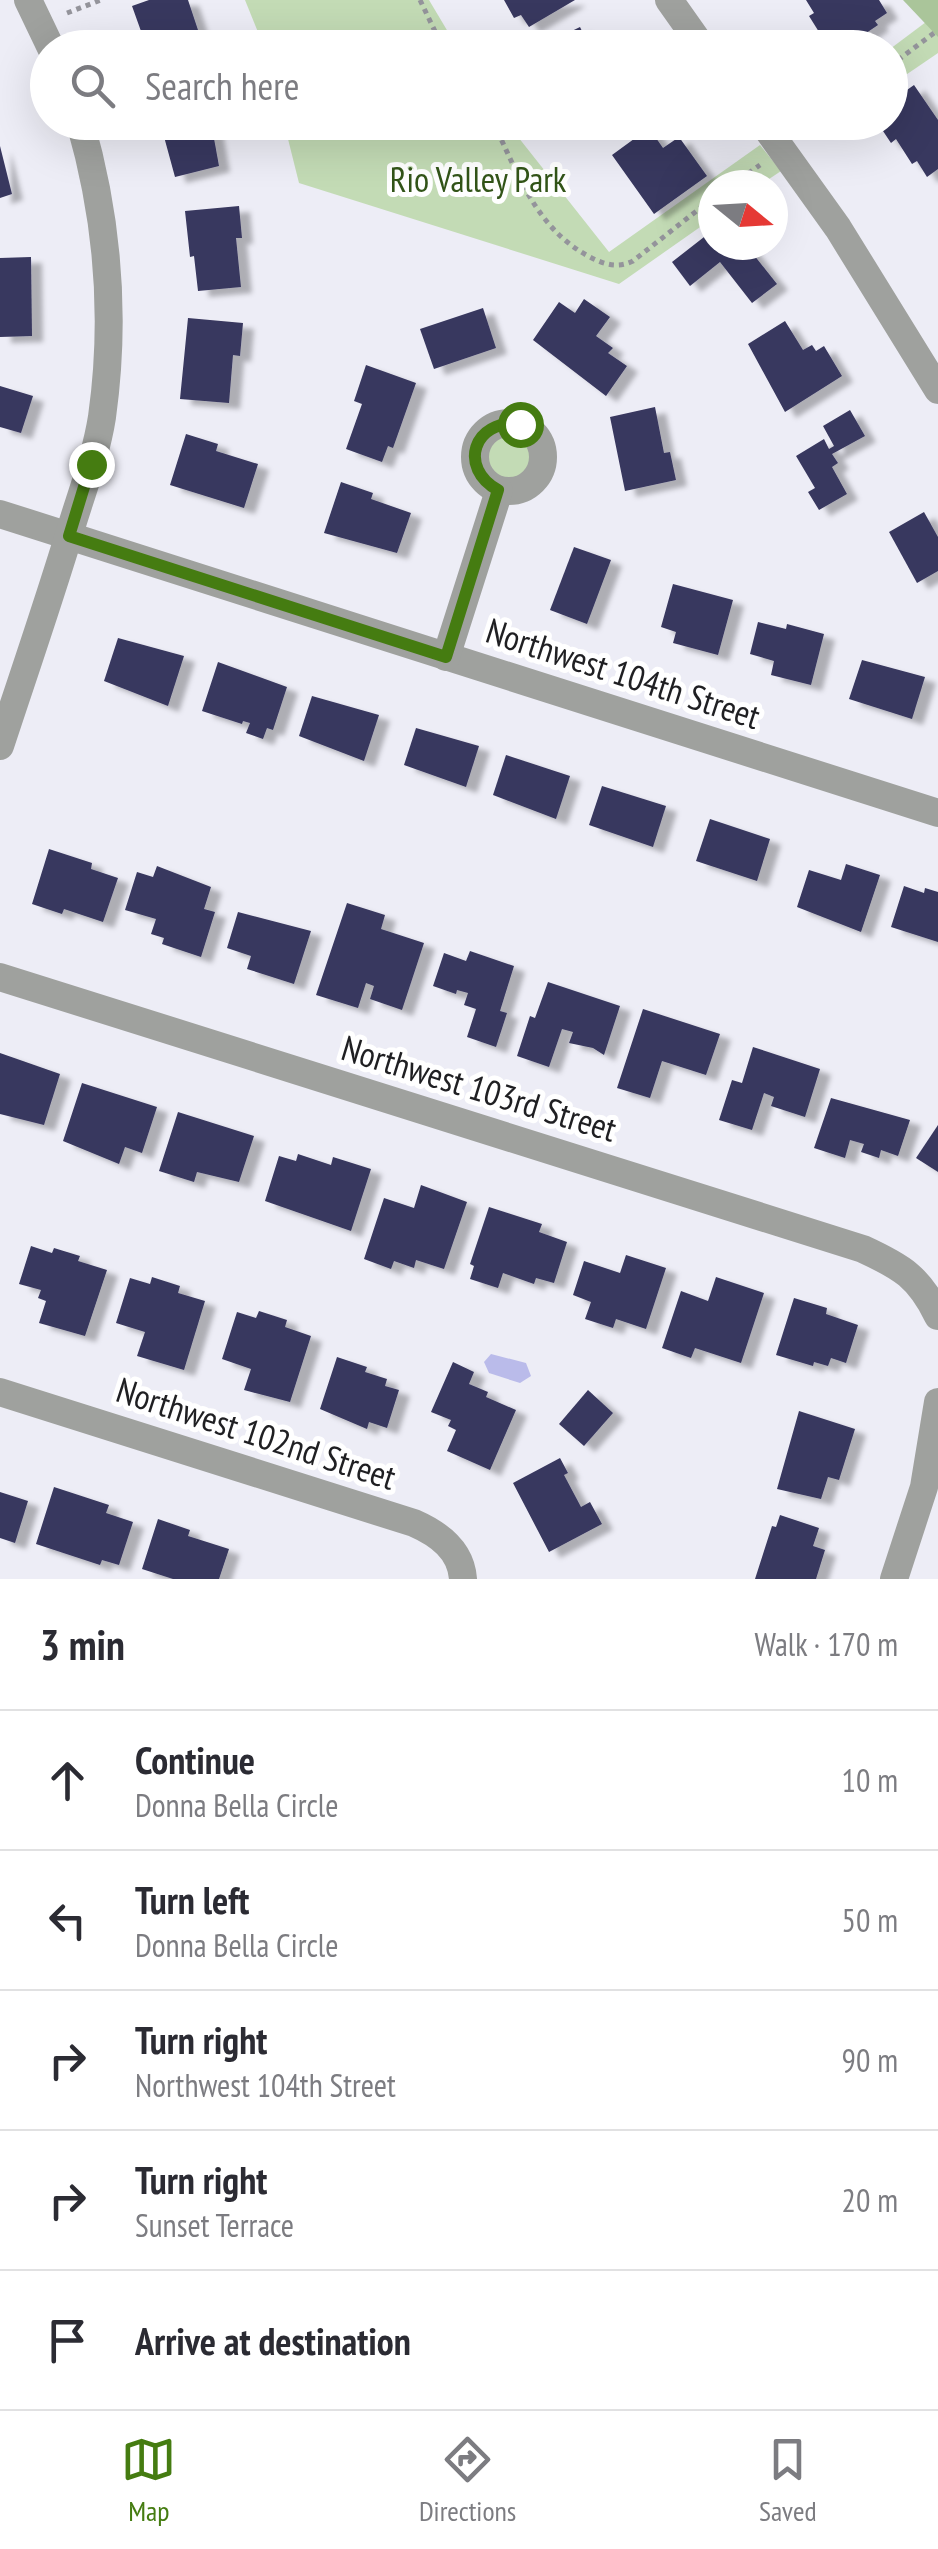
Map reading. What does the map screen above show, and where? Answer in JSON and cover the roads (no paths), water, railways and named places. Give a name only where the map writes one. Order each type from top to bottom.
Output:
[{"type":"street","points":[[670,0],[691,30]]},
{"type":"street","points":[[0,746],[69,536],[102,420],[109,299],[98,190],[85,140]]},
{"type":"street","points":[[775,140],[838,228],[938,390]]},
{"type":"street","points":[[446,657],[498,490]]},
{"type":"street","name":"Northwest 104th Street","points":[[0,514],[938,813]]},
{"type":"street","name":"Northwest 103rd Street","points":[[0,977],[862,1249],[902,1267],[926,1290],[938,1316]]},
{"type":"street","name":"Northwest 102nd Street","points":[[0,1392],[414,1523],[435,1532],[454,1551],[463,1579]]},
{"type":"street","points":[[894,1579],[924,1488],[938,1402]]},
{"type":"water","points":[[491,1354],[526,1363],[531,1376],[520,1383],[489,1373],[484,1362]]},
{"type":"park label","name":"Rio Valley Park","points":[[478,180]]}]
